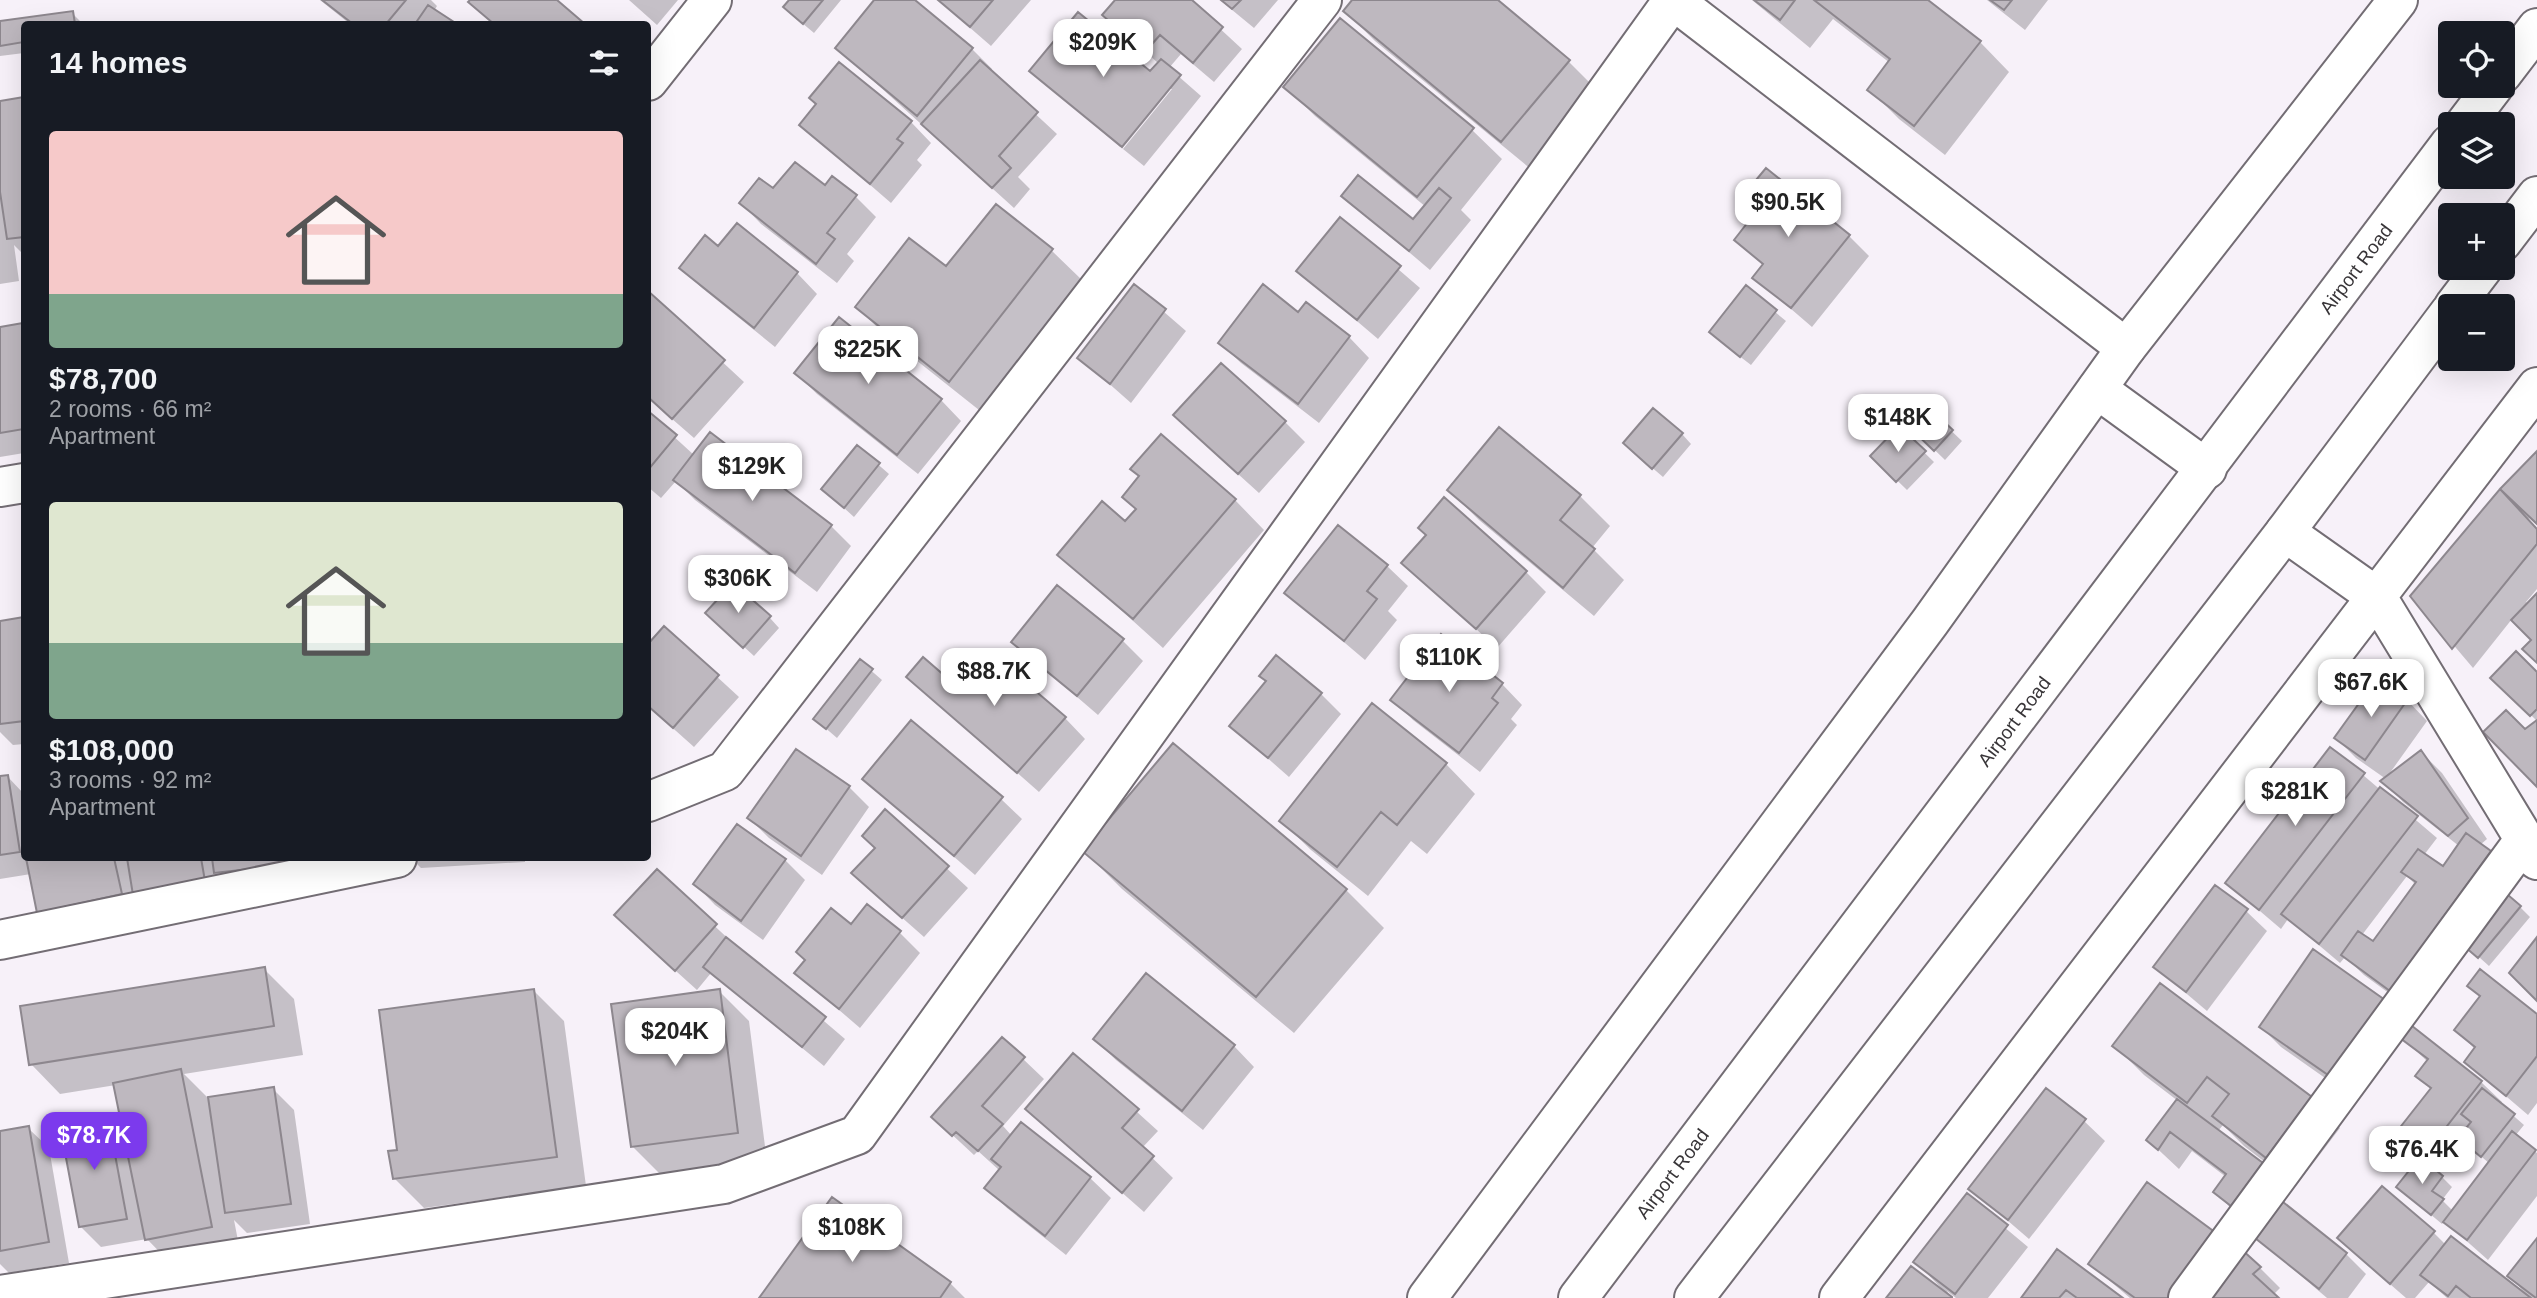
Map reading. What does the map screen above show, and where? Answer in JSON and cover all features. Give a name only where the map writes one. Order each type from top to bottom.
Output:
[{"type":"street","points":[[651,77],[712,0]]},
{"type":"street","points":[[651,801],[725,771],[1322,0]]},
{"type":"street","points":[[0,1295],[724,1184],[858,1135],[1673,0],[2126,348]]},
{"type":"street","points":[[1427,1298],[1930,622],[2126,348],[2398,0]]},
{"type":"street","points":[[2515,57],[2537,28]]},
{"type":"street","points":[[2474,112],[2485,98]]},
{"type":"street","name":"Airport Road","points":[[1578,1298],[2438,160]]},
{"type":"street","points":[[2515,225],[2537,196]]},
{"type":"street","points":[[2463,294],[2474,280]]},
{"type":"street","points":[[1694,1298],[2285,532],[2438,328]]},
{"type":"street","points":[[1839,1298],[2537,387]]},
{"type":"street","points":[[2097,388],[2207,469]]},
{"type":"street","points":[[0,487],[21,484]]},
{"type":"street","points":[[2188,1298],[2531,850],[2377,597],[2285,532]]},
{"type":"street","points":[[0,940],[382,861]]},
{"type":"building","points":[[322,0],[406,0],[388,21],[349,21]]},
{"type":"building","points":[[557,0],[582,21],[490,21],[468,2]]},
{"type":"building","points":[[789,0],[823,0],[803,24],[783,7]]},
{"type":"building","points":[[874,0],[915,0],[973,48],[917,116],[835,48]]},
{"type":"building","points":[[938,0],[993,0],[970,27]]},
{"type":"building","points":[[1115,0],[1192,0],[1223,27],[1193,63],[1160,35],[1145,52],[1102,15]]},
{"type":"building","points":[[1221,0],[1241,0],[1232,9]]},
{"type":"building","points":[[1352,0],[1498,0],[1570,60],[1501,142],[1343,11]]},
{"type":"building","points":[[1754,0],[1795,0],[1780,20]]},
{"type":"building","points":[[1814,0],[1928,0],[1981,41],[1914,126],[1867,90],[1890,59]]},
{"type":"building","points":[[1990,0],[2012,0],[2004,10]]},
{"type":"building","points":[[428,5],[452,21],[417,21]]},
{"type":"building","points":[[73,11],[75,21],[21,21],[21,42],[0,46],[0,21]]},
{"type":"building","points":[[1078,12],[1150,71],[1161,59],[1181,75],[1122,147],[1029,71]]},
{"type":"building","points":[[1340,18],[1474,128],[1417,197],[1283,87]]},
{"type":"building","points":[[980,60],[1038,112],[999,156],[1011,168],[992,188],[921,124]]},
{"type":"building","points":[[839,62],[912,121],[897,139],[903,143],[870,184],[799,125],[816,104],[809,98]]},
{"type":"building","points":[[21,98],[21,237],[7,239],[0,192],[0,101]]},
{"type":"building","points":[[795,162],[825,185],[832,176],[857,195],[827,233],[835,239],[816,264],[739,203],[759,178],[773,188]]},
{"type":"building","points":[[1766,168],[1850,235],[1791,308],[1752,278],[1763,264],[1734,240],[1762,204],[1746,192]]},
{"type":"building","points":[[1358,175],[1413,219],[1439,188],[1451,198],[1409,251],[1341,196]]},
{"type":"building","points":[[996,204],[1053,249],[949,382],[855,307],[909,238],[946,266]]},
{"type":"building","points":[[1340,217],[1401,266],[1357,320],[1296,271]]},
{"type":"building","points":[[737,223],[798,272],[754,328],[679,268],[705,235],[718,246]]},
{"type":"building","points":[[1134,284],[1166,309],[1110,384],[1077,358]]},
{"type":"building","points":[[1263,284],[1298,312],[1306,302],[1350,336],[1298,404],[1218,343]]},
{"type":"building","points":[[1746,285],[1777,310],[1740,357],[1709,332]]},
{"type":"building","points":[[651,294],[725,360],[672,419],[651,400]]},
{"type":"building","points":[[839,317],[942,399],[897,455],[794,373]]},
{"type":"building","points":[[21,323],[21,430],[0,433],[0,327]]},
{"type":"building","points":[[1221,363],[1286,421],[1238,474],[1173,415]]},
{"type":"building","points":[[1924,403],[1953,430],[1934,451],[1905,423]]},
{"type":"building","points":[[1653,408],[1683,433],[1652,469],[1623,443]]},
{"type":"building","points":[[651,413],[677,435],[651,466]]},
{"type":"building","points":[[1899,426],[1926,451],[1896,482],[1870,456]]},
{"type":"building","points":[[1499,427],[1581,495],[1560,520],[1595,549],[1563,588],[1447,490]]},
{"type":"building","points":[[710,432],[832,525],[795,573],[673,480]]},
{"type":"building","points":[[1161,434],[1236,499],[1133,619],[1057,555],[1102,501],[1125,521],[1136,509],[1122,497],[1139,476],[1130,469]]},
{"type":"building","points":[[857,445],[880,463],[844,508],[821,489]]},
{"type":"building","points":[[2537,451],[2537,524],[2500,489]]},
{"type":"building","points":[[2500,489],[2537,529],[2537,544],[2452,649],[2410,596]]},
{"type":"building","points":[[1444,497],[1527,571],[1476,629],[1401,563],[1426,535],[1418,528]]},
{"type":"building","points":[[1338,525],[1388,565],[1367,591],[1377,599],[1344,641],[1284,593]]},
{"type":"building","points":[[733,583],[771,616],[743,648],[705,613]]},
{"type":"building","points":[[1057,585],[1124,639],[1077,696],[1011,642]]},
{"type":"building","points":[[2537,593],[2537,663],[2522,649],[2531,640],[2511,620]]},
{"type":"building","points":[[21,618],[21,721],[0,724],[0,621]]},
{"type":"building","points":[[664,626],[719,675],[673,728],[651,709],[651,641]]},
{"type":"building","points":[[1441,634],[1503,683],[1492,698],[1498,703],[1459,753],[1390,700]]},
{"type":"building","points":[[2516,651],[2537,672],[2537,709],[2530,716],[2490,678]]},
{"type":"building","points":[[991,653],[1066,717],[1017,773],[906,677],[923,657],[960,689]]},
{"type":"building","points":[[1276,655],[1322,693],[1268,758],[1229,726],[1266,681],[1259,676]]},
{"type":"building","points":[[860,659],[873,669],[826,729],[813,719]]},
{"type":"building","points":[[2378,677],[2408,699],[2365,760],[2334,738]]},
{"type":"building","points":[[1372,703],[1447,763],[1397,825],[1381,812],[1337,867],[1279,821]]},
{"type":"building","points":[[2506,710],[2525,729],[2537,720],[2537,787],[2483,732]]},
{"type":"building","points":[[911,720],[1003,797],[954,856],[862,779]]},
{"type":"building","points":[[1173,743],[1347,889],[1256,997],[1082,851]]},
{"type":"building","points":[[2330,747],[2365,773],[2259,910],[2225,883]]},
{"type":"building","points":[[796,749],[850,786],[801,856],[747,818]]},
{"type":"building","points":[[2421,750],[2468,818],[2448,836],[2380,781]]},
{"type":"building","points":[[8,775],[20,852],[0,855],[0,776]]},
{"type":"building","points":[[2380,787],[2418,816],[2319,944],[2281,914]]},
{"type":"building","points":[[885,809],[949,866],[902,918],[851,873],[875,848],[862,836]]},
{"type":"building","points":[[737,824],[786,859],[741,921],[693,884]]},
{"type":"building","points":[[2466,833],[2491,851],[2390,991],[2341,955],[2358,931],[2373,941],[2416,882],[2401,872],[2418,849],[2443,866]]},
{"type":"building","points":[[27,861],[115,861],[122,894],[37,913]]},
{"type":"building","points":[[127,861],[202,861],[205,881],[133,895]]},
{"type":"building","points":[[212,861],[293,861],[293,864],[214,873]]},
{"type":"building","points":[[657,869],[717,924],[675,971],[614,915]]},
{"type":"building","points":[[2215,885],[2248,909],[2186,992],[2153,967]]},
{"type":"building","points":[[2501,889],[2521,906],[2478,958],[2458,941]]},
{"type":"building","points":[[867,904],[901,931],[839,1009],[794,973],[805,960],[796,952],[831,908],[851,924]]},
{"type":"building","points":[[726,937],[826,1017],[802,1047],[703,967]]},
{"type":"building","points":[[2537,937],[2537,1001],[2509,973]]},
{"type":"building","points":[[2313,949],[2385,1000],[2331,1077],[2259,1027]]},
{"type":"building","points":[[265,967],[274,1026],[29,1065],[20,1006]]},
{"type":"building","points":[[2480,969],[2537,1014],[2537,1056],[2506,1096],[2464,1062],[2475,1047],[2454,1030],[2480,996],[2467,986]]},
{"type":"building","points":[[1146,973],[1235,1045],[1182,1111],[1093,1039]]},
{"type":"building","points":[[2160,983],[2312,1097],[2266,1158],[2212,1116],[2229,1094],[2207,1077],[2187,1103],[2112,1046]]},
{"type":"building","points":[[534,989],[557,1157],[393,1179],[388,1151],[397,1150],[379,1010]]},
{"type":"building","points":[[720,989],[738,1133],[631,1147],[611,1004]]},
{"type":"building","points":[[2407,1022],[2482,1081],[2426,1153],[2398,1130],[2431,1088],[2415,1076],[2428,1059],[2396,1035]]},
{"type":"building","points":[[1002,1037],[1025,1057],[982,1106],[1003,1124],[978,1151],[956,1132],[952,1136],[931,1117]]},
{"type":"building","points":[[1073,1053],[1139,1109],[1122,1128],[1154,1156],[1122,1193],[1025,1109]]},
{"type":"building","points":[[181,1069],[212,1227],[145,1240],[113,1083]]},
{"type":"building","points":[[274,1087],[291,1204],[225,1213],[208,1097]]},
{"type":"building","points":[[2046,1088],[2086,1119],[2008,1220],[1968,1189]]},
{"type":"building","points":[[2482,1088],[2515,1114],[2481,1157],[2458,1138],[2471,1122],[2461,1114]]},
{"type":"building","points":[[2177,1099],[2263,1163],[2231,1206],[2213,1192],[2226,1174],[2170,1132],[2158,1150],[2146,1140]]},
{"type":"building","points":[[108,1117],[127,1219],[79,1227],[60,1126]]},
{"type":"building","points":[[1021,1122],[1091,1177],[1045,1236],[984,1188],[1001,1167],[991,1159]]},
{"type":"building","points":[[29,1126],[49,1242],[0,1251],[0,1131]]},
{"type":"building","points":[[2512,1131],[2536,1150],[2467,1240],[2443,1222]]},
{"type":"building","points":[[2420,1157],[2443,1176],[2432,1191],[2444,1199],[2431,1215],[2396,1187]]},
{"type":"building","points":[[2147,1182],[2216,1233],[2168,1298],[2135,1298],[2088,1264]]},
{"type":"building","points":[[2382,1186],[2435,1231],[2390,1284],[2337,1238]]},
{"type":"building","points":[[1967,1193],[2008,1225],[1955,1294],[1913,1262]]},
{"type":"building","points":[[832,1197],[951,1282],[940,1298],[759,1298]]},
{"type":"building","points":[[2278,1198],[2347,1253],[2319,1289],[2250,1234]]},
{"type":"building","points":[[2451,1236],[2531,1298],[2471,1298],[2456,1286],[2448,1296],[2420,1275]]},
{"type":"building","points":[[2537,1238],[2537,1298],[2536,1298],[2507,1276]]},
{"type":"building","points":[[2240,1248],[2261,1267],[2253,1274],[2279,1298],[2205,1298]]},
{"type":"building","points":[[2057,1249],[2123,1298],[2077,1298],[2066,1290],[2059,1298],[2021,1298]]},
{"type":"building","points":[[1911,1266],[1952,1297],[1952,1298],[1886,1298]]}]
